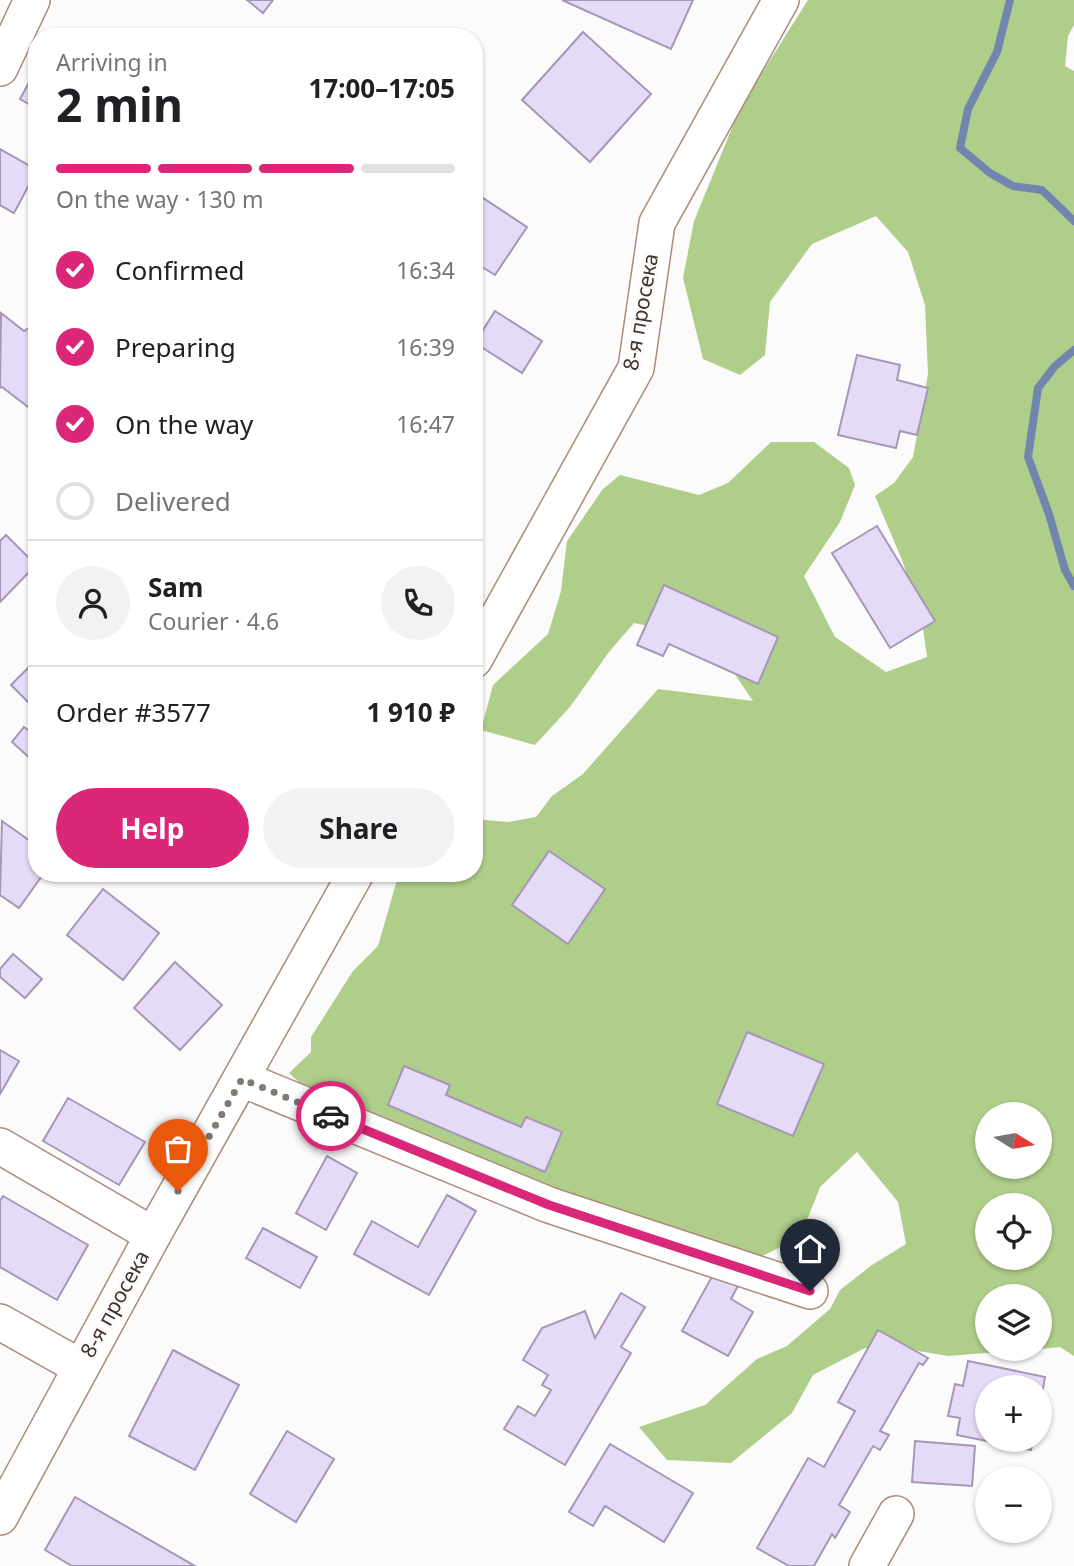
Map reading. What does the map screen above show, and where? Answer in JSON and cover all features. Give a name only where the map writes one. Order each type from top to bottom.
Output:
[{"type":"street","points":[[0,68],[32,0]]},
{"type":"street","name":"8-я просека","points":[[483,644],[636,368],[657,223],[781,0]]},
{"type":"street","name":"8-я просека","points":[[0,1517],[80,1367],[351,882]]},
{"type":"street","points":[[242,1079],[549,1205],[810,1291]]},
{"type":"street","points":[[0,1146],[153,1235]]},
{"type":"street","points":[[0,1322],[80,1367]]},
{"type":"street","points":[[867,1566],[896,1514]]},
{"type":"green space","points":[[808,0],[1074,0],[1074,25],[1068,36],[1065,66],[1074,71],[1074,1356],[1060,1347],[1052,1348],[1052,1284],[975,1284],[975,1354],[948,1356],[913,1350],[865,1348],[813,1375],[792,1413],[731,1463],[667,1460],[639,1427],[705,1405],[757,1359],[787,1346],[830,1309],[840,1290],[872,1265],[906,1244],[898,1202],[857,1152],[820,1187],[800,1238],[747,1263],[318,1100],[289,1073],[311,1052],[311,1037],[353,971],[378,946],[396,882],[483,882],[483,820],[508,822],[536,817],[552,796],[583,774],[658,689],[753,701],[711,639],[634,623],[609,652],[570,707],[535,745],[483,731],[493,685],[548,634],[561,591],[567,541],[603,489],[620,475],[699,495],[728,483],[771,442],[814,442],[849,468],[855,485],[840,522],[804,576],[835,637],[886,672],[927,657],[921,614],[875,496],[894,483],[913,457],[928,374],[925,305],[908,252],[876,216],[812,244],[770,302],[765,355],[740,375],[703,359],[683,278],[694,221],[741,106]]},
{"type":"building","points":[[247,0],[273,0],[263,13]]},
{"type":"building","points":[[562,0],[693,0],[671,49]]},
{"type":"building","points":[[583,32],[651,94],[590,162],[522,100]]},
{"type":"building","points":[[28,84],[28,104],[20,99]]},
{"type":"building","points":[[0,149],[28,165],[28,187],[14,213],[0,205]]},
{"type":"building","points":[[483,198],[527,227],[495,275],[483,268]]},
{"type":"building","points":[[495,311],[542,341],[522,373],[483,348],[483,330]]},
{"type":"building","points":[[1,313],[24,331],[28,329],[28,407],[0,388]]},
{"type":"building","points":[[857,355],[900,365],[897,380],[928,388],[917,435],[900,431],[896,448],[838,435]]},
{"type":"building","points":[[877,526],[935,621],[890,648],[832,553]]},
{"type":"building","points":[[6,535],[28,557],[28,573],[0,602],[0,541]]},
{"type":"building","points":[[664,585],[778,637],[758,684],[669,644],[663,656],[637,645]]},
{"type":"building","points":[[28,668],[28,702],[11,685]]},
{"type":"building","points":[[24,727],[28,730],[28,756],[12,742]]},
{"type":"building","points":[[2,821],[28,840],[28,882],[38,882],[19,908],[0,895]]},
{"type":"building","points":[[549,851],[605,889],[568,944],[512,905]]},
{"type":"building","points":[[103,889],[159,933],[123,980],[67,935]]},
{"type":"building","points":[[13,954],[42,979],[25,998],[0,977],[0,969]]},
{"type":"building","points":[[175,962],[222,1005],[180,1050],[134,1008]]},
{"type":"building","points":[[747,1032],[824,1064],[793,1136],[717,1104]]},
{"type":"building","points":[[0,1050],[19,1061],[0,1094]]},
{"type":"building","points":[[404,1066],[450,1085],[446,1095],[521,1127],[526,1117],[562,1132],[545,1172],[388,1105]]},
{"type":"building","points":[[68,1098],[145,1142],[119,1185],[43,1141]]},
{"type":"building","points":[[327,1156],[357,1173],[326,1230],[296,1213]]},
{"type":"building","points":[[447,1195],[476,1211],[429,1295],[354,1254],[372,1221],[418,1247]]},
{"type":"building","points":[[3,1196],[88,1245],[57,1300],[0,1267],[0,1201]]},
{"type":"building","points":[[263,1228],[317,1257],[300,1288],[246,1258]]},
{"type":"building","points":[[715,1271],[739,1284],[731,1299],[753,1312],[728,1356],[682,1331]]},
{"type":"building","points":[[621,1293],[645,1307],[621,1347],[631,1353],[565,1465],[504,1429],[518,1406],[535,1416],[551,1390],[542,1385],[548,1375],[523,1360],[542,1328],[585,1311],[595,1338]]},
{"type":"building","points":[[878,1330],[928,1358],[923,1365],[919,1363],[880,1431],[889,1435],[880,1450],[873,1446],[839,1505],[850,1512],[835,1538],[832,1534],[814,1566],[789,1566],[757,1548],[808,1458],[824,1467],[855,1411],[838,1402]]},
{"type":"building","points":[[173,1350],[239,1385],[195,1470],[129,1436]]},
{"type":"building","points":[[968,1361],[1035,1375],[975,1375],[975,1439],[957,1435],[960,1418],[948,1416],[955,1384],[963,1386]]},
{"type":"building","points":[[287,1431],[334,1459],[296,1522],[250,1494]]},
{"type":"building","points":[[915,1441],[975,1446],[972,1486],[912,1482]]},
{"type":"building","points":[[610,1444],[693,1493],[664,1542],[605,1506],[593,1526],[569,1512]]},
{"type":"building","points":[[75,1497],[195,1566],[72,1566],[45,1550]]},
{"type":"waterway","points":[[1010,0],[997,52],[968,109],[960,148],[990,173],[1013,186],[1042,190],[1074,221]]},
{"type":"waterway","points":[[1074,350],[1055,366],[1038,388],[1028,457],[1049,514],[1065,570],[1074,586]]},
{"type":"way so far","points":[[178,1191],[242,1079],[331,1116]]},
{"type":"route","points":[[331,1116],[549,1205],[810,1291]]}]
